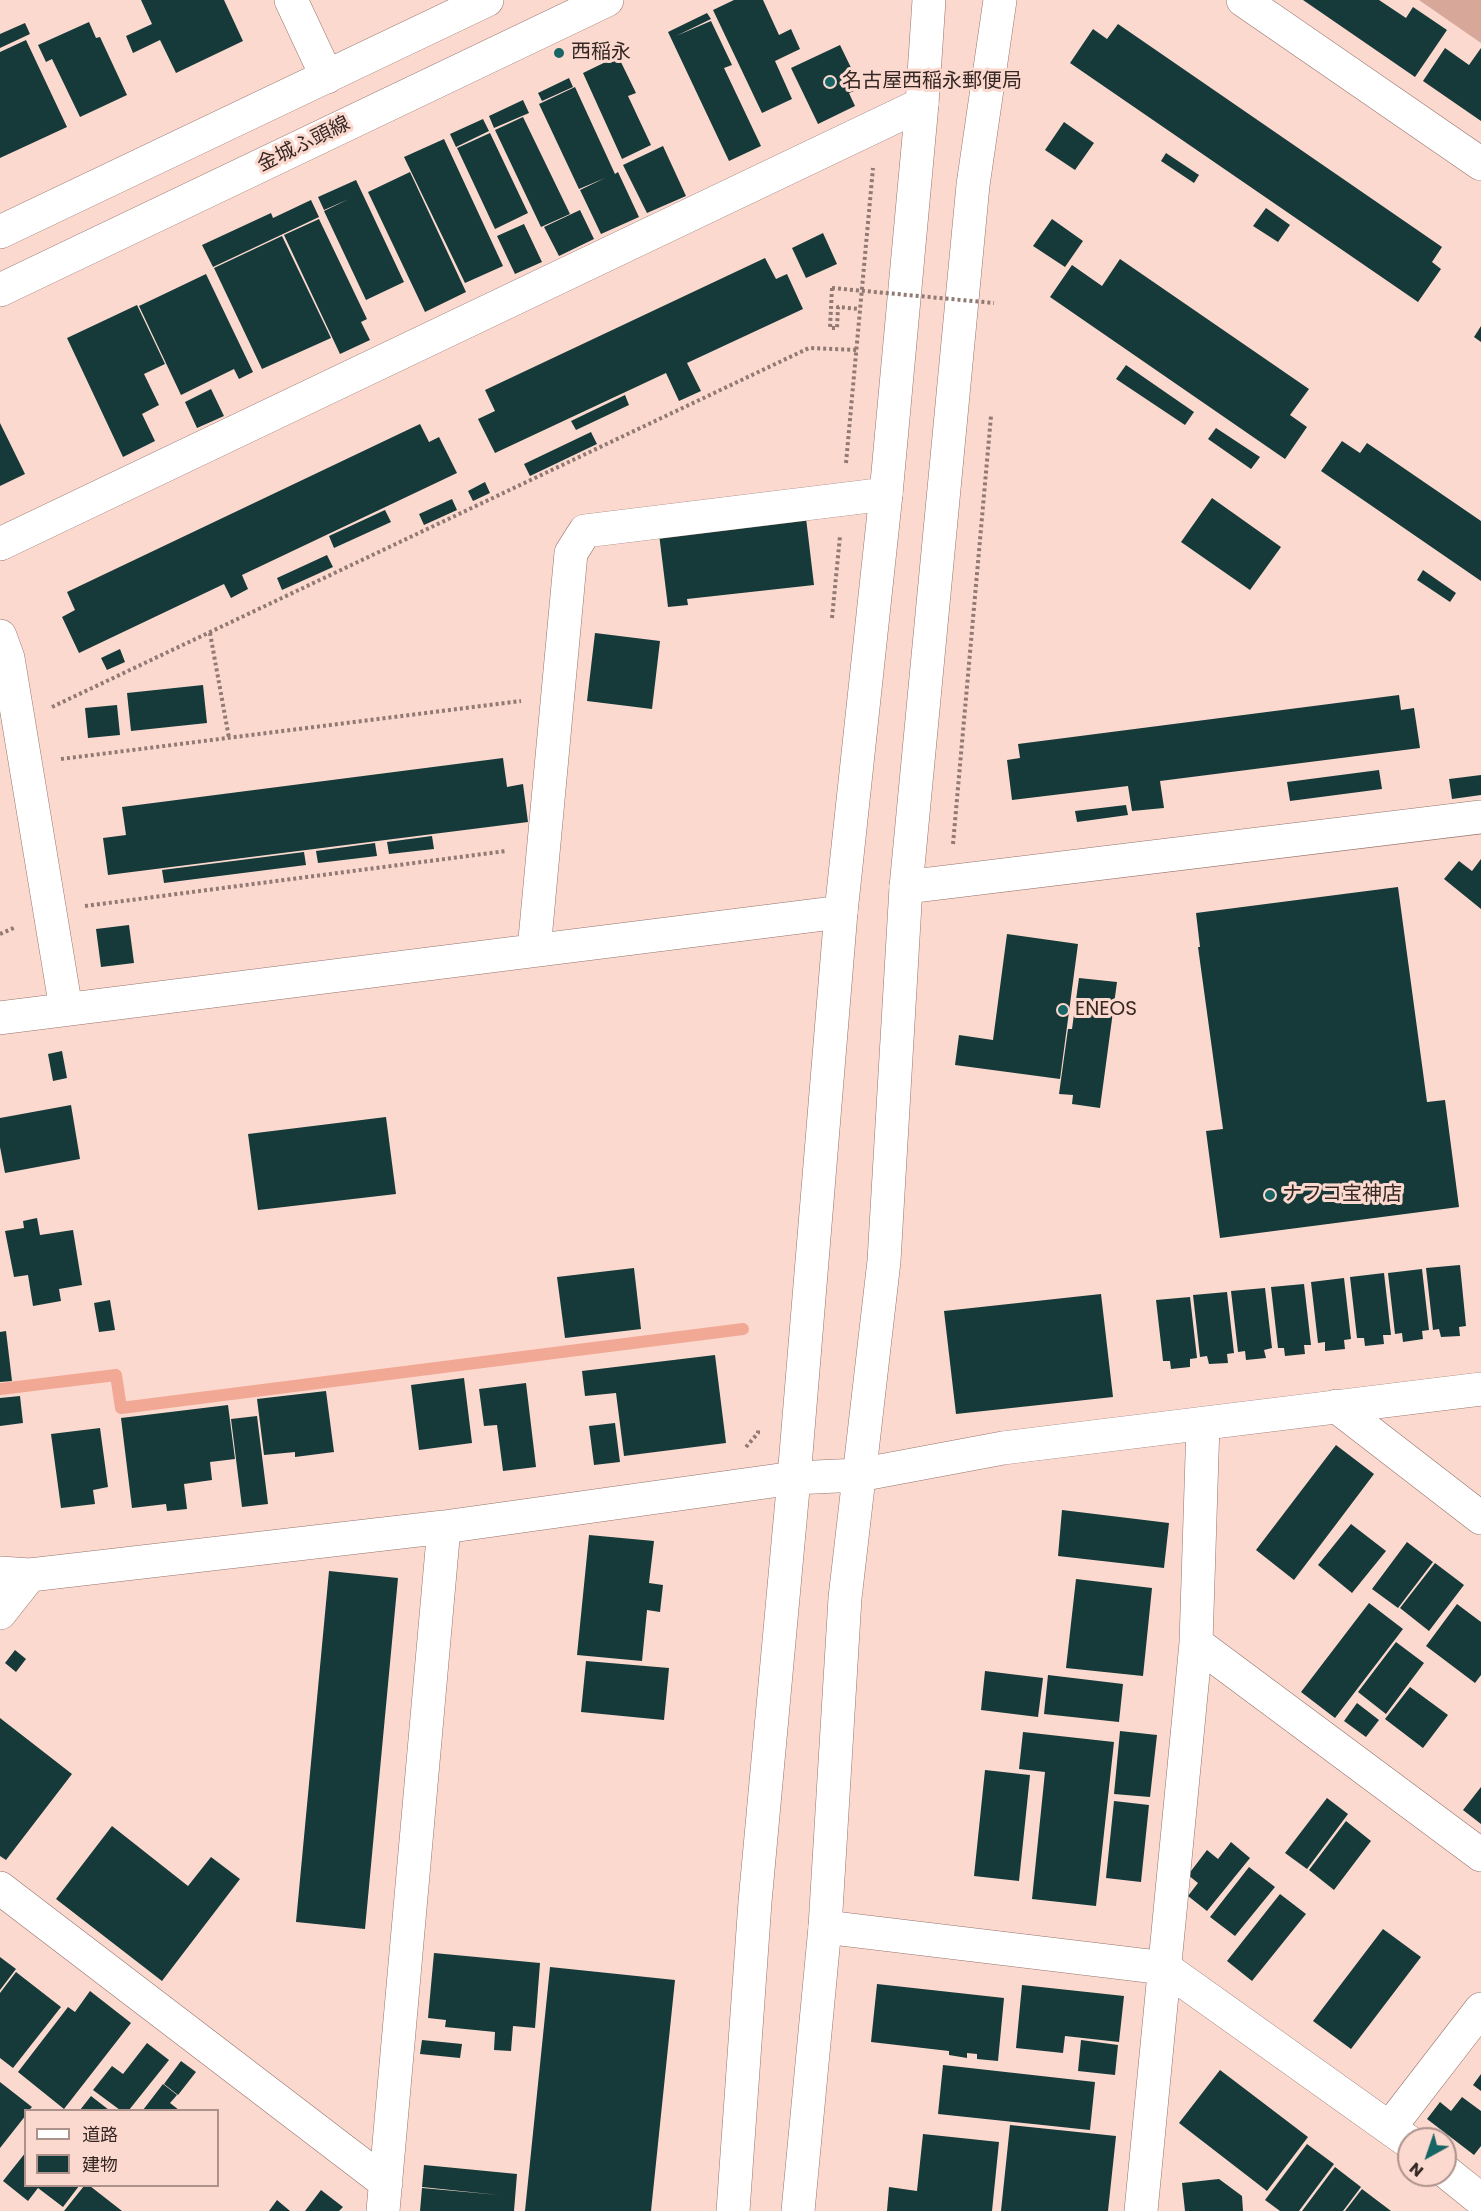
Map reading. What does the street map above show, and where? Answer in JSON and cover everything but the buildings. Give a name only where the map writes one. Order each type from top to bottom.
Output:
[{"type":"street","points":[[291,0],[327,77]]},
{"type":"street","points":[[0,232],[488,0]]},
{"type":"street","name":"金城ふ頭線","points":[[0,290],[607,0]]},
{"type":"street","points":[[733,2211],[756,1902],[842,912],[886,494],[922,104],[929,0]]},
{"type":"street","points":[[798,2211],[825,1927],[845,1598],[884,1261],[906,887],[973,185],[1000,0]]},
{"type":"street","points":[[1243,0],[1481,164]]},
{"type":"street","points":[[0,544],[922,104]]},
{"type":"street","points":[[534,950],[571,553],[585,531],[886,494]]},
{"type":"street","points":[[0,636],[8,658],[66,1009]]},
{"type":"street","points":[[906,887],[1481,817]]},
{"type":"street","points":[[0,1018],[842,912]]},
{"type":"street","points":[[0,1613],[15,1574],[444,1527],[794,1478],[859,1474],[1003,1448],[1481,1389]]},
{"type":"street","points":[[1336,1406],[1481,1518]]},
{"type":"street","points":[[1141,2211],[1196,1642],[1203,1424]]},
{"type":"street","points":[[384,2197],[444,1527]]},
{"type":"street","points":[[1196,1642],[1481,1855]]},
{"type":"street","points":[[0,1888],[384,2197]]},
{"type":"street","points":[[825,1927],[1165,1968],[1397,2133]]},
{"type":"street","points":[[1404,2127],[1481,2009]]},
{"type":"street","points":[[1457,2181],[1481,2200]]},
{"type":"path","points":[[861,309],[838,307],[837,328],[830,328],[832,288],[994,303]]},
{"type":"path","points":[[19,723],[809,348],[857,350]]},
{"type":"path","points":[[950,881],[991,416]]},
{"type":"path","points":[[210,633],[229,738]]},
{"type":"path","points":[[26,763],[557,697]]},
{"type":"path","points":[[0,934],[50,911],[543,846]]},
{"type":"shaded area","points":[[1419,0],[1481,0],[1481,43]]},
{"type":"waterway","points":[[0,1389],[116,1375],[121,1408],[743,1329]]},
{"type":"place","name":"西稲永","points":[[559,53]]},
{"type":"place","name":"名古屋西稲永郵便局","points":[[830,82]]},
{"type":"place","name":"ENEOS","points":[[1063,1010]]},
{"type":"place","name":"ナフコ宝神店","points":[[1270,1195]]}]
